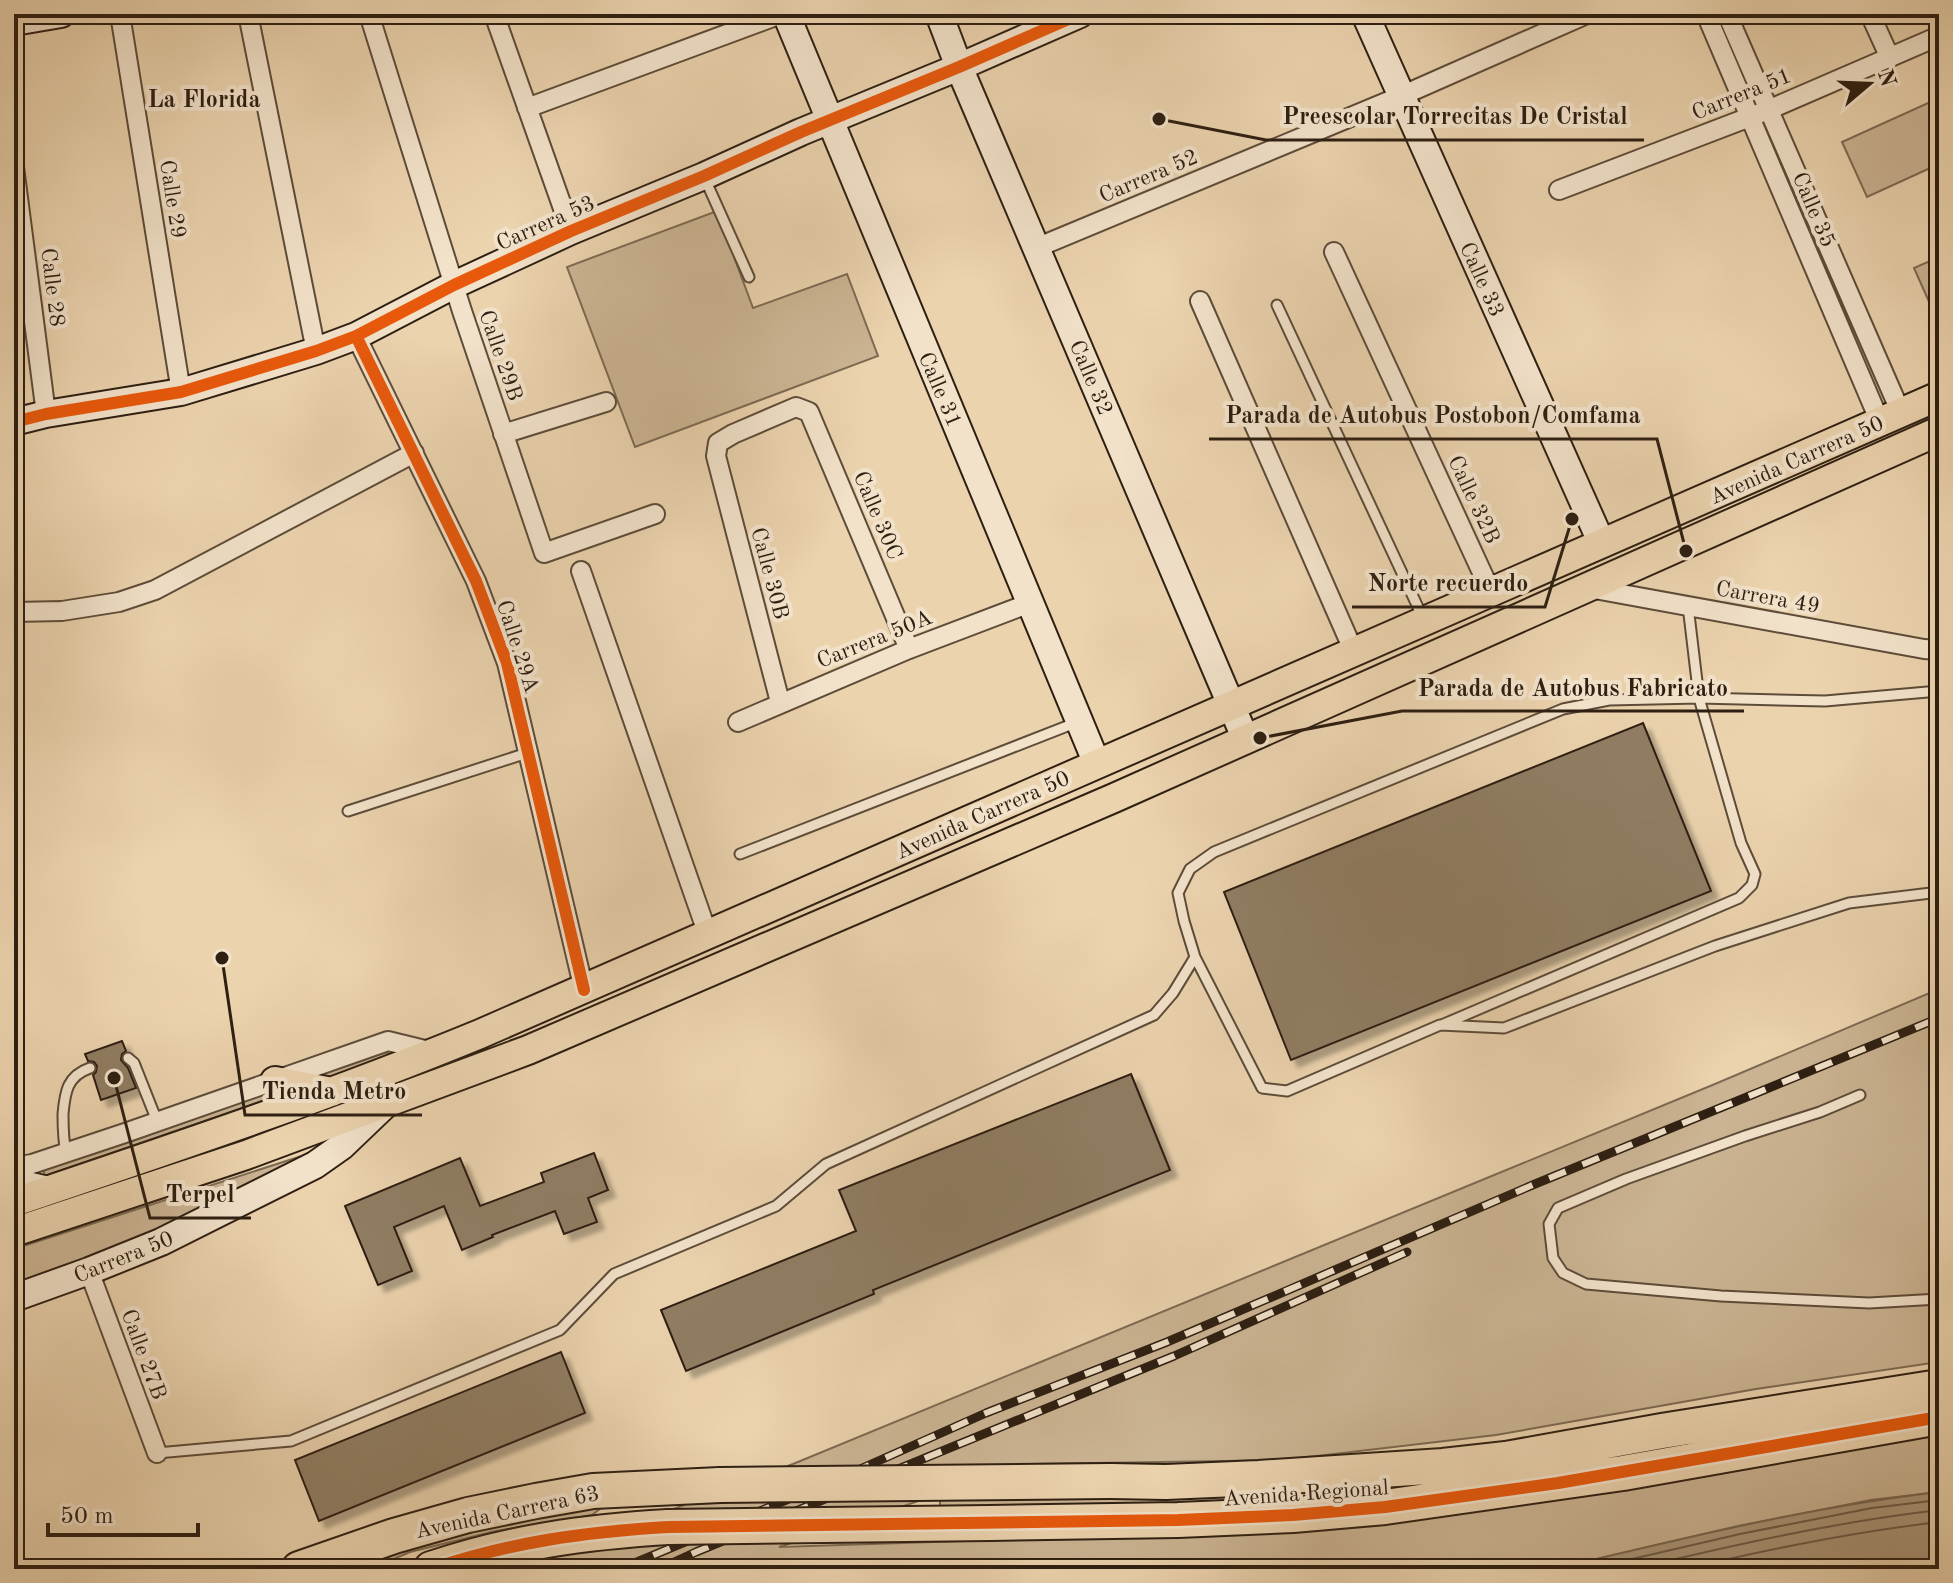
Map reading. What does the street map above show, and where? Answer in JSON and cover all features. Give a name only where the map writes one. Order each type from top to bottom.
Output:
[{"type":"highway","name":"Avenida Regional","points":[[720,1485],[1166,1482],[1443,1466],[1506,1459],[1939,1387]]},
{"type":"highway","name":"Avenida Regional","points":[[668,1527],[1178,1520],[1385,1507],[1623,1473],[1939,1417]]},
{"type":"highway","name":"Avenida Carrera 63","points":[[299,1569],[394,1536],[468,1515],[536,1501],[593,1491],[720,1485]]},
{"type":"highway","name":"Avenida Carrera 63","points":[[431,1569],[550,1538],[668,1527]]},
{"type":"main road","name":"Avenida Carrera 50","points":[[14,1232],[246,1155],[383,1089],[435,1053],[1939,396]]},
{"type":"main road","name":"Avenida Carrera 50","points":[[14,1202],[333,1092],[383,1089],[528,1050],[1246,740],[1939,431]]},
{"type":"main road","points":[[275,1081],[333,1092]]},
{"type":"street","points":[[14,22],[61,14]]},
{"type":"street","name":"Calle 29","points":[[120,14],[181,392]]},
{"type":"street","points":[[248,14],[316,351]]},
{"type":"street","name":"Calle 29B","points":[[369,14],[454,285],[544,553],[655,514]]},
{"type":"street","points":[[527,108],[744,20],[783,14]]},
{"type":"street","name":"Calle 31","points":[[783,14],[1097,764]]},
{"type":"street","name":"Calle 32","points":[[939,14],[1246,740]]},
{"type":"street","name":"Carrera 53","points":[[14,422],[181,392],[356,336],[454,285],[571,231],[1080,14]]},
{"type":"street","name":"Calle 33","points":[[1365,14],[1602,544]]},
{"type":"street","name":"Carrera 52","points":[[1036,248],[1401,96],[1587,14]]},
{"type":"street","name":"Calle 35","points":[[1706,14],[1820,281],[1890,418]]},
{"type":"street","name":"Calle 35","points":[[1727,14],[1839,272],[1890,418]]},
{"type":"street","points":[[1870,14],[1890,58]]},
{"type":"street","points":[[496,15],[571,231]]},
{"type":"street","name":"Carrera 51","points":[[1559,190],[1768,110],[1939,36]]},
{"type":"street","name":"Calle 28","points":[[14,167],[46,414]]},
{"type":"street","name":"Calle 32B","points":[[1334,252],[1491,592]]},
{"type":"street","points":[[1200,301],[1354,652]]},
{"type":"street","name":"Calle 29A","points":[[356,336],[476,581],[507,663],[584,990]]},
{"type":"street","points":[[503,434],[606,402]]},
{"type":"street","name":"Calle 30C","points":[[716,456],[718,443],[733,434],[796,407],[809,412],[909,649]]},
{"type":"street","points":[[14,612],[62,611],[119,602],[155,590],[414,453]]},
{"type":"street","name":"Calle 30B","points":[[716,456],[780,702]]},
{"type":"street","points":[[581,571],[708,935]]},
{"type":"street","name":"Carrera 49","points":[[1589,588],[1939,650]]},
{"type":"street","name":"Carrera 50A","points":[[738,722],[909,649],[1030,603]]},
{"type":"street","points":[[14,1167],[66,1153],[388,1041],[435,1053]]},
{"type":"street","name":"Carrera 50","points":[[14,1298],[161,1242],[315,1165],[342,1146],[383,1089]]},
{"type":"street","points":[[14,1182],[48,1190]]},
{"type":"street","name":"Calle 27B","points":[[89,1271],[157,1453]]},
{"type":"lane","points":[[704,176],[749,277]]},
{"type":"lane","points":[[1820,281],[1839,272]]},
{"type":"lane","points":[[1277,305],[1424,621]]},
{"type":"lane","points":[[1688,606],[1699,698],[1741,843],[1755,874],[1752,885],[1739,898],[1287,1091],[1262,1088],[1195,957],[1178,893],[1190,869],[1214,852],[1563,709],[1609,700],[1699,698],[1825,701],[1939,691]]},
{"type":"lane","points":[[740,854],[1078,721]]},
{"type":"lane","points":[[348,811],[527,753]]},
{"type":"lane","points":[[1440,1025],[1504,1028],[1715,946],[1849,903],[1939,892]]},
{"type":"lane","points":[[157,1453],[291,1441],[560,1330],[614,1274],[776,1206],[826,1164],[1154,1015],[1173,993],[1195,957]]},
{"type":"lane","points":[[128,1058],[134,1063],[157,1121]]},
{"type":"lane","points":[[66,1153],[62,1136],[65,1091],[71,1080],[90,1068]]},
{"type":"lane","points":[[1860,1095],[1820,1112],[1626,1179],[1558,1208],[1549,1224],[1553,1258],[1563,1273],[1586,1284],[1721,1296],[1854,1302],[1939,1299]]},
{"type":"shaded area","points":[[1939,98],[1939,164],[1867,197],[1842,142]]},
{"type":"shaded area","points":[[717,211],[753,308],[847,274],[878,356],[635,447],[567,267]]},
{"type":"shaded area","points":[[1939,257],[1939,322],[1938,322],[1914,268]]},
{"type":"shaded area","points":[[1939,989],[1939,1362],[1756,1389],[1496,1435],[1283,1460],[1031,1464],[779,1547],[1146,1535],[1939,1426],[1939,1492],[1871,1500],[1738,1526],[1554,1569],[497,1569],[549,1556],[793,1464]]},
{"type":"shaded area","points":[[386,1049],[389,1058],[325,1080],[309,1076]]},
{"type":"shaded area","points":[[278,1089],[280,1095],[45,1176],[43,1169]]},
{"type":"shaded area","points":[[311,1153],[150,1237],[14,1284],[14,1249]]},
{"type":"shaded area","points":[[1488,1481],[1293,1501],[940,1507],[940,1495]]},
{"type":"shaded area","points":[[605,1505],[592,1515],[496,1531],[410,1552],[370,1569],[329,1569],[376,1549]]},
{"type":"water","points":[[1939,1492],[1939,1569],[1554,1569],[1794,1515]]},
{"type":"building","points":[[1643,723],[1711,891],[1291,1060],[1224,892]]},
{"type":"building","points":[[122,1041],[126,1051],[121,1060],[136,1088],[101,1100],[93,1075],[97,1066],[88,1061],[85,1054]]},
{"type":"building","points":[[1131,1074],[1170,1170],[873,1290],[874,1294],[686,1371],[661,1310],[856,1231],[839,1190]]},
{"type":"building","points":[[594,1153],[608,1190],[588,1198],[597,1222],[564,1234],[555,1211],[462,1250],[444,1206],[394,1227],[412,1271],[378,1285],[345,1206],[460,1158],[480,1206],[544,1182],[541,1173]]},
{"type":"building","points":[[561,1352],[585,1413],[319,1521],[295,1460]]},
{"type":"railway","points":[[620,1569],[986,1413],[1167,1342],[1535,1184],[1939,1018]]},
{"type":"railway","points":[[659,1569],[1174,1356],[1407,1252]]},
{"type":"cycle path","points":[[14,422],[181,392],[356,336],[454,285],[571,231],[1080,14]]},
{"type":"cycle path","points":[[356,336],[476,581],[507,663],[584,990]]},
{"type":"cycle path","points":[[431,1569],[548,1540],[668,1527],[1178,1520],[1385,1507],[1558,1483],[1939,1417]]},
{"type":"place","name":"Preescolar Torrecitas De Cristal","points":[[1159,119]]},
{"type":"place","name":"Norte recuerdo","points":[[1572,519]]},
{"type":"place","name":"Parada de Autobus Postobon/Comfama","points":[[1686,551]]},
{"type":"place","name":"Parada de Autobus Fabricato","points":[[1260,738]]},
{"type":"place","name":"Tienda Metro","points":[[222,958]]},
{"type":"place","name":"Terpel","points":[[114,1078]]},
{"type":"district","name":"La Florida","points":[[204,99]]}]
